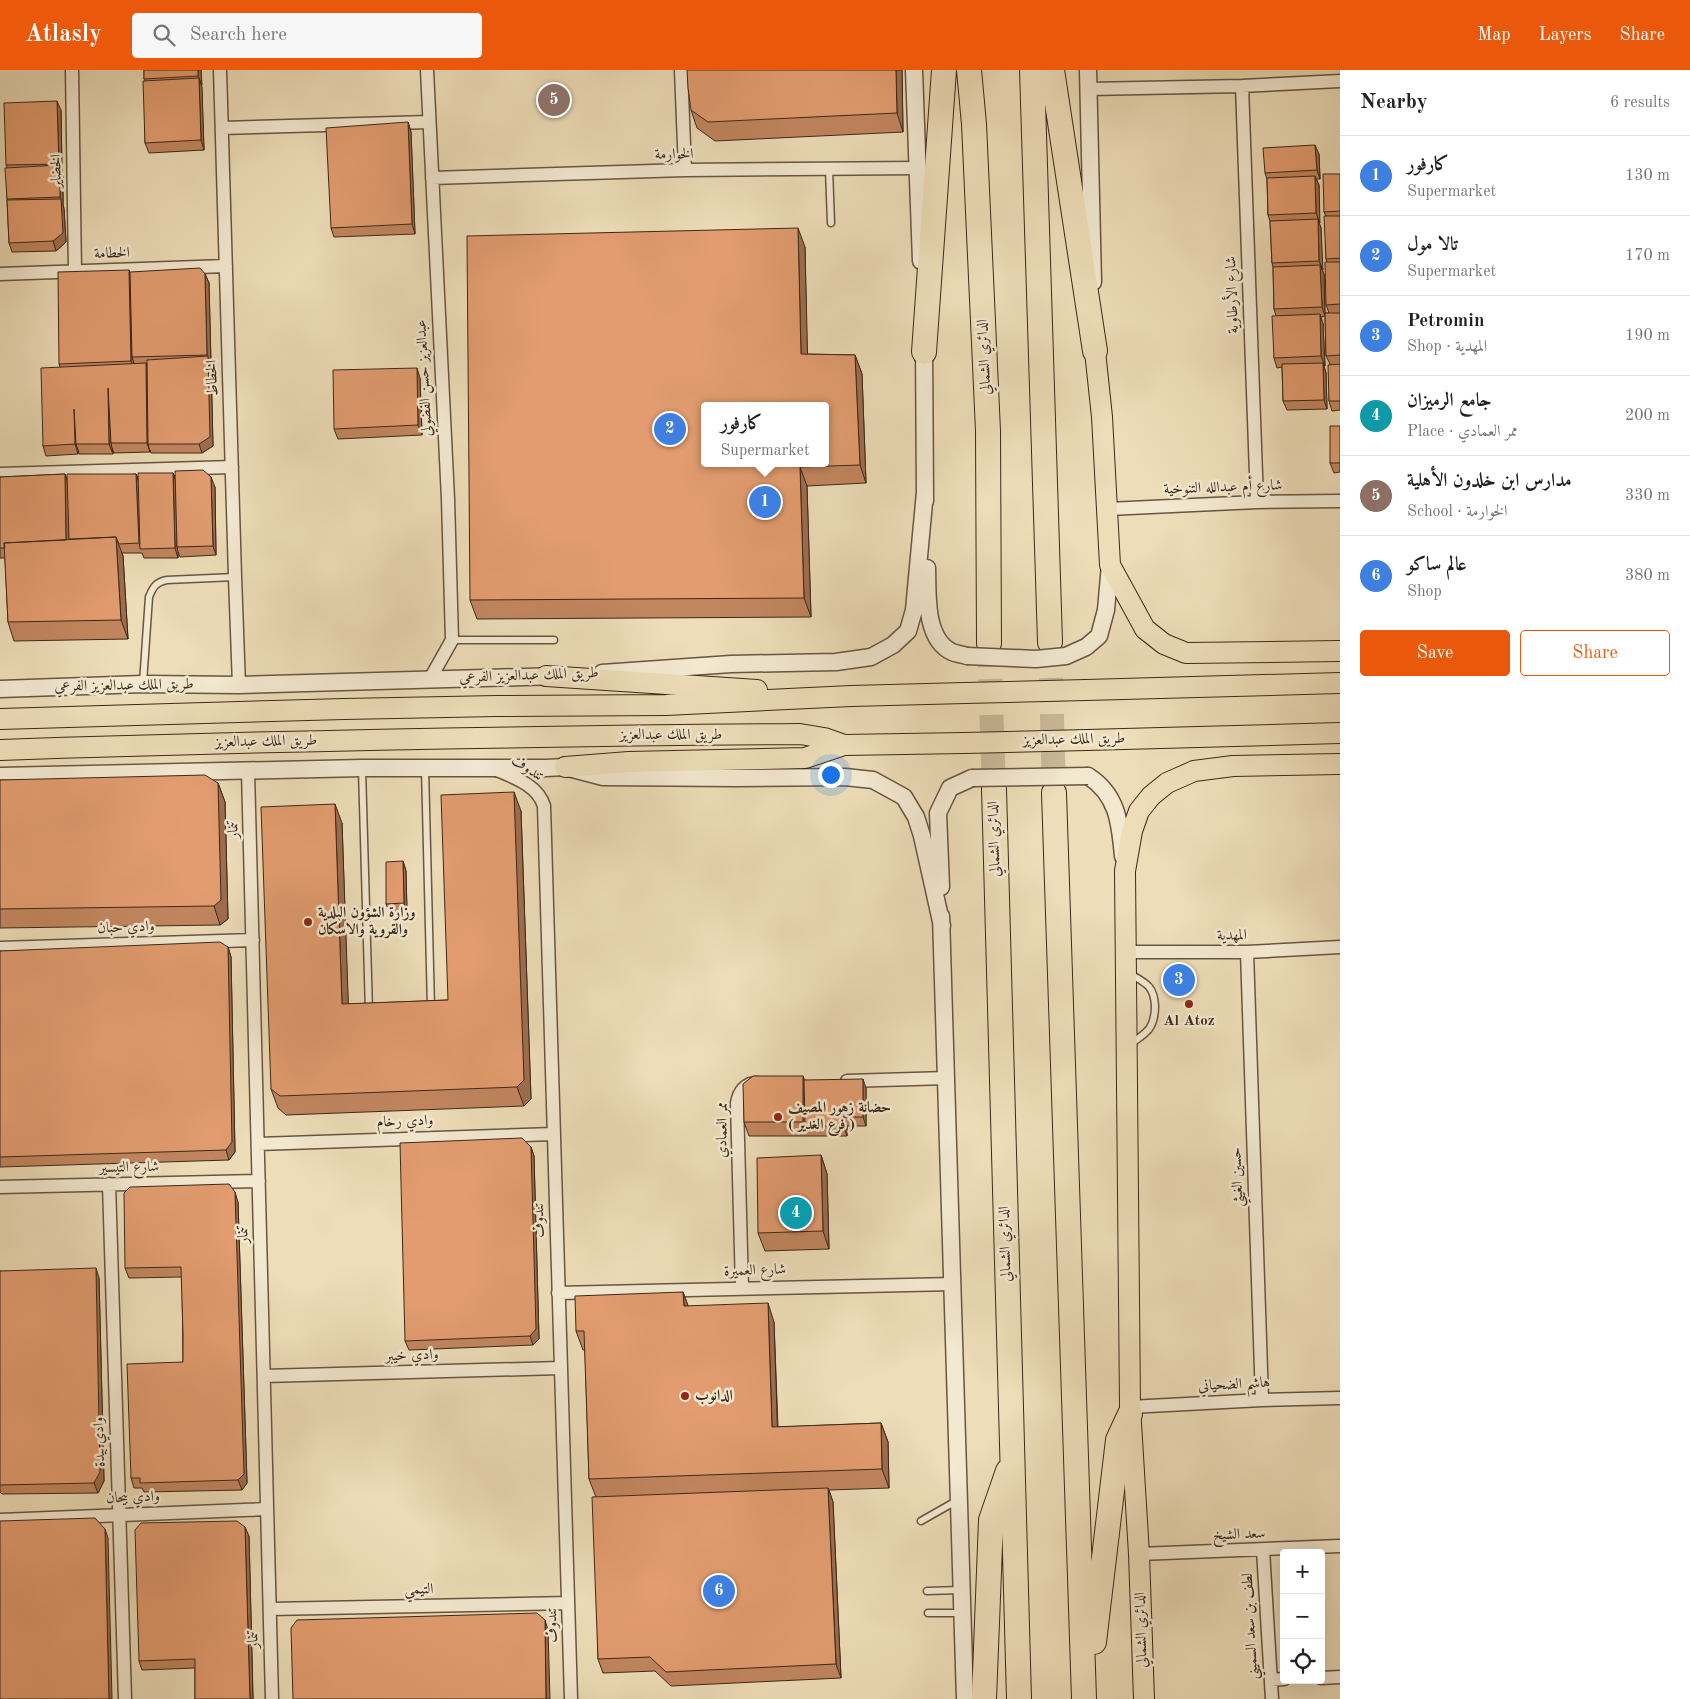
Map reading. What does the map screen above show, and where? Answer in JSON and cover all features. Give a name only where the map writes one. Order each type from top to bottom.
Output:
[{"type":"highway","points":[[924,352],[944,70]]},
{"type":"highway","name":"الدائري الشمالي","points":[[969,70],[974,124],[988,432],[989,644]]},
{"type":"highway","points":[[1032,70],[1050,642]]},
{"type":"highway","points":[[1052,70],[1095,351]]},
{"type":"highway","name":"الدائري الشمالي","points":[[994,789],[1019,1699]]},
{"type":"highway","points":[[1054,793],[1084,1696]]},
{"type":"highway","points":[[1084,1696],[1092,1659],[1118,1440],[1130,1411]]},
{"type":"highway","points":[[984,1699],[991,1520],[1012,1457]]},
{"type":"main road","points":[[1095,351],[1102,417],[1110,565],[1145,629],[1164,644],[1186,652],[1340,651]]},
{"type":"main road","points":[[546,676],[851,696]]},
{"type":"main road","name":"طريق الملك عبدالعزيز","points":[[0,719],[363,708],[675,704],[851,696],[1340,683]]},
{"type":"main road","name":"طريق الملك عبدالعزيز","points":[[0,750],[244,742],[611,736],[800,734],[824,738],[844,745],[1340,734]]},
{"type":"main road","points":[[565,767],[629,762],[805,758],[844,745]]},
{"type":"main road","name":"الدائري الشمالي","points":[[1144,1699],[1139,1554],[1130,1411],[1125,871],[1132,831],[1139,811],[1151,796],[1166,783],[1194,770],[1233,766],[1340,764]]},
{"type":"street","name":"الخضاير","points":[[72,70],[75,272]]},
{"type":"street","name":"الخطاط","points":[[220,70],[240,685]]},
{"type":"street","name":"عبدالعزيز حسن الفضولي","points":[[427,70],[448,499],[452,640]]},
{"type":"street","points":[[681,70],[685,170]]},
{"type":"street","points":[[914,70],[924,352],[928,608],[931,623],[940,643],[952,652],[967,656],[1036,659],[1066,656],[1086,647],[1100,636],[1106,610],[1110,565]]},
{"type":"street","points":[[1088,70],[1095,351]]},
{"type":"street","points":[[1089,89],[1242,86],[1340,81]]},
{"type":"street","name":"شارع الأرطاوية","points":[[1242,86],[1257,502]]},
{"type":"street","points":[[222,128],[429,122]]},
{"type":"street","name":"الخوارمة","points":[[432,178],[685,170],[918,168]]},
{"type":"street","name":"الخطامة","points":[[0,274],[226,266]]},
{"type":"street","points":[[0,474],[232,467]]},
{"type":"street","name":"طريق الملك عبدالعزيز الفرعي","points":[[0,689],[143,684],[240,685],[546,676],[731,664],[836,662],[871,657],[893,645],[908,631],[914,610],[925,492]]},
{"type":"street","name":"شارع أم عبدالله التنوخية","points":[[1108,509],[1257,502],[1340,501]]},
{"type":"street","points":[[430,679],[452,640]]},
{"type":"street","points":[[0,776],[362,768],[565,767],[604,777],[845,777],[873,780],[904,797],[916,817],[942,926]]},
{"type":"street","name":"تندوف","points":[[493,768],[535,790],[541,797],[544,806],[571,1699]]},
{"type":"street","name":"تنمار","points":[[248,770],[272,1699]]},
{"type":"street","points":[[965,1699],[938,813],[950,788],[972,778],[1088,776],[1100,784],[1108,794],[1120,821],[1125,871]]},
{"type":"street","name":"وادي حبان","points":[[0,948],[253,940]]},
{"type":"street","name":"المهدية","points":[[1125,962],[1340,947]]},
{"type":"street","name":"حسين الغيثي","points":[[1248,952],[1262,1400]]},
{"type":"street","points":[[839,1081],[947,1078]]},
{"type":"street","name":"ممر العمادي","points":[[742,1288],[737,1103],[742,1090],[750,1083],[770,1083]]},
{"type":"street","name":"وادي رخام","points":[[258,1144],[554,1134]]},
{"type":"street","name":"شارع التيسير","points":[[0,1187],[259,1181]]},
{"type":"street","name":"وادي بيدة","points":[[109,1184],[125,1699]]},
{"type":"street","name":"شارع العميرة","points":[[558,1293],[953,1284]]},
{"type":"street","name":"وادي خيبر","points":[[264,1376],[560,1368]]},
{"type":"street","name":"هاشم الضحياني","points":[[1130,1411],[1262,1400],[1340,1398]]},
{"type":"street","name":"وادي بيحان","points":[[0,1520],[267,1509]]},
{"type":"street","name":"سعد الشيخ","points":[[1139,1554],[1340,1546]]},
{"type":"street","name":"لطف بن سعد السميني","points":[[1263,1550],[1277,1680],[1272,1699]]},
{"type":"street","name":"التيمي","points":[[270,1609],[568,1603]]},
{"type":"street","points":[[1325,1678],[1340,1677]]},
{"type":"lane","points":[[829,169],[831,223]]},
{"type":"lane","points":[[143,684],[149,597],[152,588],[158,582],[167,580],[235,577]]},
{"type":"lane","points":[[452,640],[554,640]]},
{"type":"lane","points":[[362,768],[369,1014],[378,1013]]},
{"type":"lane","points":[[422,1012],[431,1012],[425,768]]},
{"type":"lane","points":[[1125,962],[1151,988],[1154,995],[1155,1014],[1153,1023],[1148,1030],[1126,1048]]},
{"type":"lane","points":[[920,1521],[960,1500]]},
{"type":"lane","points":[[927,1591],[962,1590]]},
{"type":"lane","points":[[928,1613],[963,1613]]},
{"type":"building","points":[[144,70],[198,70],[198,76],[144,79]]},
{"type":"building","points":[[687,70],[896,70],[897,113],[708,122],[691,110]]},
{"type":"building","points":[[199,78],[201,140],[145,143],[143,81]]},
{"type":"building","points":[[57,101],[59,164],[6,165],[4,103]]},
{"type":"building","points":[[408,122],[412,224],[331,228],[326,128]]},
{"type":"building","points":[[1315,145],[1317,170],[1265,173],[1263,148]]},
{"type":"building","points":[[60,165],[60,197],[7,199],[5,168]]},
{"type":"building","points":[[1323,174],[1340,174],[1340,211],[1324,212]]},
{"type":"building","points":[[1315,176],[1316,213],[1268,215],[1267,178]]},
{"type":"building","points":[[61,199],[63,233],[53,241],[9,243],[7,200]]},
{"type":"building","points":[[1324,216],[1340,216],[1340,258],[1326,259]]},
{"type":"building","points":[[1318,219],[1319,261],[1272,263],[1270,221]]},
{"type":"building","points":[[798,228],[801,354],[855,355],[860,465],[829,466],[829,402],[701,402],[701,467],[800,467],[804,598],[470,600],[467,236]]},
{"type":"building","points":[[1325,262],[1340,262],[1340,304],[1326,305]]},
{"type":"building","points":[[1320,265],[1322,307],[1274,309],[1273,267]]},
{"type":"building","points":[[200,268],[205,274],[207,355],[132,357],[130,272]]},
{"type":"building","points":[[129,270],[131,361],[59,364],[58,272]]},
{"type":"building","points":[[1325,313],[1340,313],[1340,355],[1326,356]]},
{"type":"building","points":[[1320,314],[1321,356],[1274,358],[1272,316]]},
{"type":"building","points":[[208,356],[210,437],[199,444],[148,444],[147,360]]},
{"type":"building","points":[[146,363],[147,443],[111,443],[108,388],[109,444],[76,444],[74,409],[75,444],[43,446],[41,368]]},
{"type":"building","points":[[1323,363],[1324,400],[1283,401],[1282,364]]},
{"type":"building","points":[[1340,364],[1340,401],[1329,401],[1328,365]]},
{"type":"building","points":[[417,368],[418,425],[334,429],[333,370]]},
{"type":"building","points":[[1330,426],[1340,426],[1340,463],[1330,463]]},
{"type":"building","points":[[203,470],[211,477],[213,546],[177,547],[175,471]]},
{"type":"building","points":[[138,473],[173,473],[175,548],[140,549]]},
{"type":"building","points":[[65,474],[66,540],[4,543],[5,548],[0,548],[0,477]]},
{"type":"building","points":[[67,474],[136,474],[139,543],[119,544],[116,537],[69,539]]},
{"type":"building","points":[[116,537],[121,620],[8,622],[4,543]]},
{"type":"building","points":[[205,775],[218,783],[221,900],[214,906],[0,909],[0,780]]},
{"type":"building","name":"وزارة الشؤون البلدية والقروية والاسكان","points":[[514,792],[524,1080],[517,1087],[280,1096],[271,1089],[261,807],[335,804],[342,1004],[448,1000],[441,795]]},
{"type":"building","points":[[403,861],[404,903],[386,904],[386,862]]},
{"type":"building","points":[[220,942],[228,947],[232,1142],[226,1150],[0,1157],[0,951]]},
{"type":"building","name":"حضانة زهور المصيف ( فرع الغدير )","points":[[753,1076],[803,1076],[803,1122],[744,1122],[743,1084]]},
{"type":"building","points":[[863,1079],[863,1117],[843,1117],[843,1126],[805,1126],[804,1080]]},
{"type":"building","points":[[522,1138],[531,1147],[536,1329],[530,1336],[405,1341],[400,1143]]},
{"type":"building","points":[[821,1155],[823,1231],[758,1233],[757,1158]]},
{"type":"building","points":[[229,1184],[235,1192],[244,1474],[238,1480],[140,1483],[140,1478],[131,1478],[127,1364],[183,1362],[181,1267],[125,1268],[124,1193],[130,1187]]},
{"type":"building","points":[[96,1268],[100,1472],[94,1483],[0,1485],[0,1271]]},
{"type":"building","name":"الدانوب","points":[[683,1292],[684,1306],[768,1303],[772,1427],[881,1423],[882,1469],[589,1479],[584,1331],[576,1331],[575,1296]]},
{"type":"building","points":[[828,1488],[836,1664],[666,1672],[650,1657],[598,1659],[592,1497]]},
{"type":"building","points":[[95,1518],[105,1529],[109,1699],[0,1699],[0,1521]]},
{"type":"building","points":[[237,1521],[245,1527],[250,1699],[195,1699],[195,1659],[139,1661],[135,1530],[141,1523]]},
{"type":"building","points":[[537,1613],[545,1620],[546,1699],[293,1699],[291,1628],[297,1620]]},
{"type":"tunnel","points":[[1050,642],[1054,793]]},
{"type":"tunnel","points":[[989,643],[994,789]]},
{"type":"place","name":"مدارس ابن خلدون الأهلية","points":[[554,100]]},
{"type":"place","name":"تالا مول","points":[[670,429]]},
{"type":"place","name":"كارفور","points":[[765,502]]},
{"type":"place","name":"وزارة الشؤون البلدية والقروية والاسكان","points":[[308,922]]},
{"type":"place","name":"Petromin","points":[[1179,980]]},
{"type":"place","name":"Al Atoz","points":[[1189,1004]]},
{"type":"place","name":"حضانة زهور المصيف ( فرع الغدير )","points":[[778,1117]]},
{"type":"place","name":"جامع الرميزان","points":[[796,1213]]},
{"type":"place","name":"الدانوب","points":[[685,1396]]},
{"type":"place","name":"عالم ساكو","points":[[719,1591]]}]
